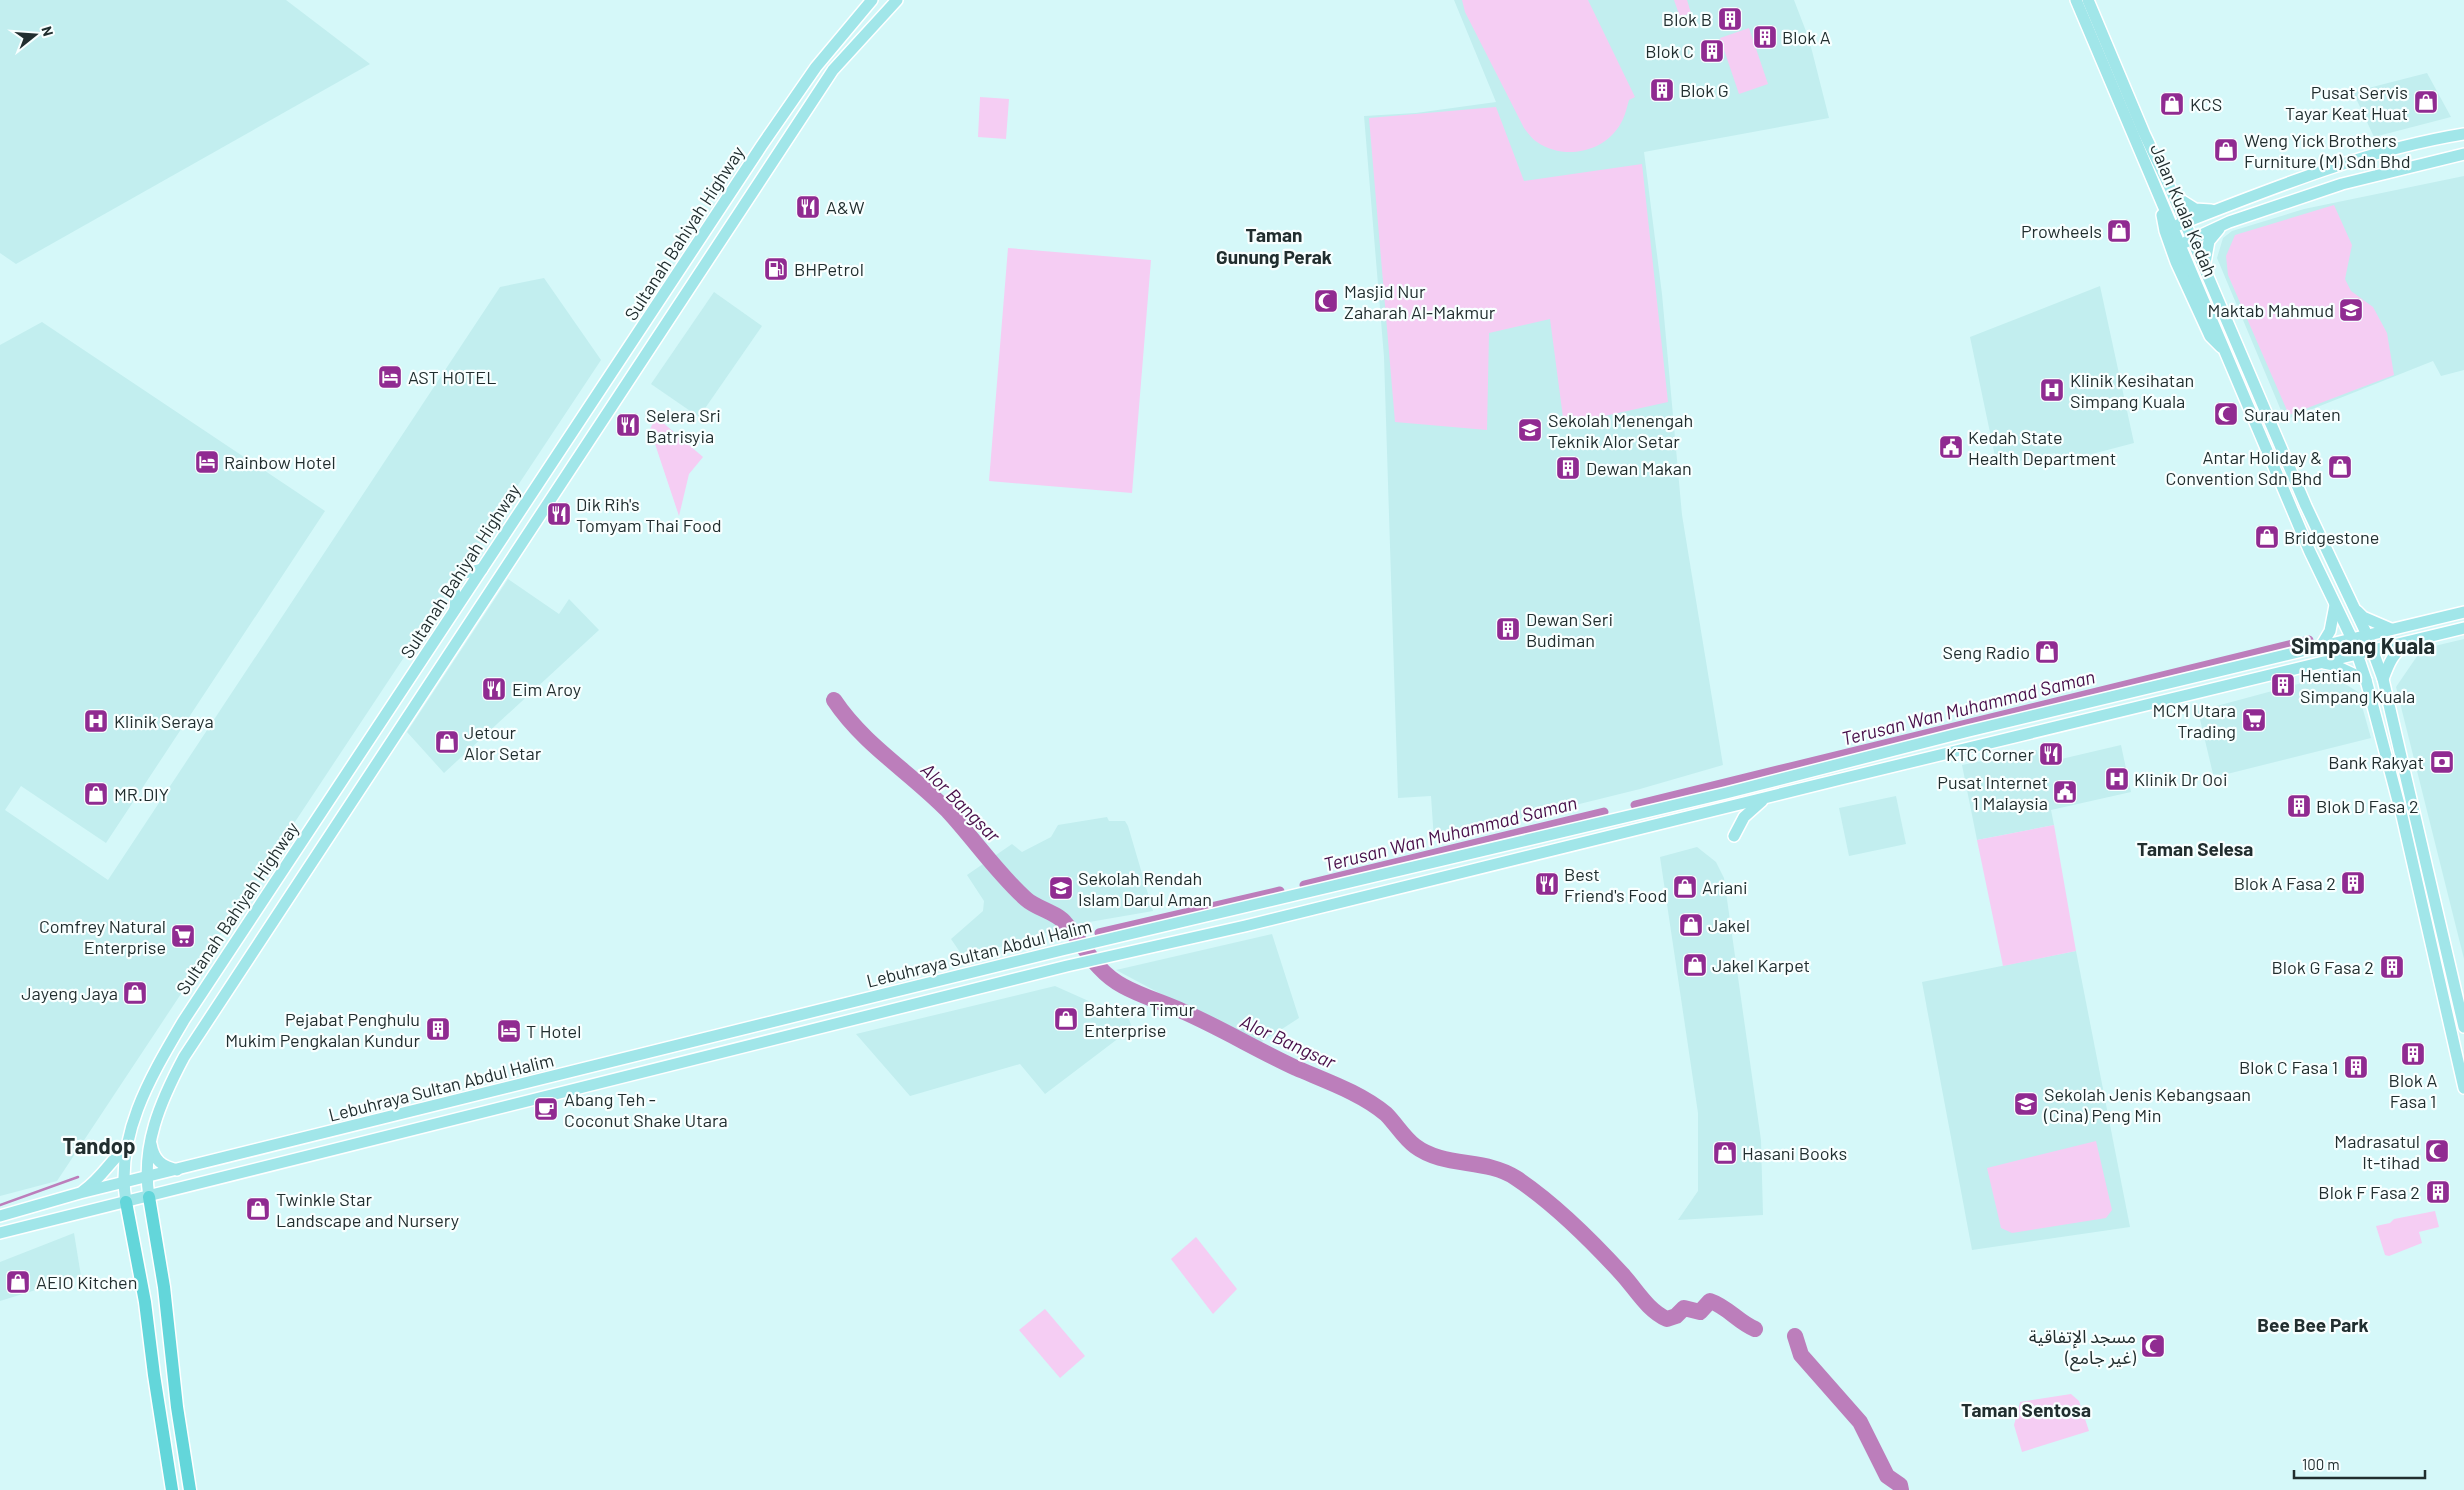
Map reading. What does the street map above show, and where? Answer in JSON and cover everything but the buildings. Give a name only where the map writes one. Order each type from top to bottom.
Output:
[{"type":"highway","points":[[149,1197],[164,1287],[177,1406],[190,1490]]},
{"type":"highway","points":[[126,1202],[145,1302],[172,1490]]},
{"type":"main road","name":"Sultanah Bahiyah Highway","points":[[126,1202],[123,1183],[127,1146],[135,1115],[145,1088],[184,1020],[807,80],[872,0]]},
{"type":"main road","name":"Sultanah Bahiyah Highway","points":[[149,1197],[146,1178],[150,1141],[159,1110],[184,1057],[833,70],[897,0]]},
{"type":"main road","name":"Jalan Kuala Kedah","points":[[2076,0],[2159,199],[2335,605],[2352,639],[2366,680],[2404,825],[2463,1085]]},
{"type":"main road","name":"Jalan Kuala Kedah","points":[[2088,0],[2299,489],[2368,635],[2383,679],[2464,1027]]},
{"type":"main road","points":[[2172,227],[2358,160],[2464,134]]},
{"type":"main road","points":[[2179,244],[2229,222],[2363,178],[2464,154]]},
{"type":"main road","points":[[2171,190],[2186,205],[2195,209],[2217,210]]},
{"type":"main road","points":[[2159,199],[2165,232],[2176,262],[2210,336],[2226,352]]},
{"type":"main road","points":[[720,209],[736,220]]},
{"type":"main road","points":[[2205,268],[2206,250],[2209,241],[2214,233],[2229,222]]},
{"type":"main road","points":[[708,227],[724,238]]},
{"type":"main road","points":[[461,574],[482,569]]},
{"type":"main road","points":[[453,587],[456,603],[453,613]]},
{"type":"main road","points":[[2321,646],[2330,631],[2335,605]]},
{"type":"main road","points":[[2354,608],[2363,617],[2391,629]]},
{"type":"main road","name":"Lebuhraya Sultan Abdul Halim","points":[[0,1216],[80,1193],[1062,950],[1726,793],[1969,731],[2464,612]]},
{"type":"main road","name":"Lebuhraya Sultan Abdul Halim","points":[[0,1233],[1068,966],[1244,926],[2464,628]]},
{"type":"main road","points":[[2383,679],[2388,663],[2397,650],[2411,640]]},
{"type":"main road","points":[[2322,663],[2334,665],[2366,680]]},
{"type":"main road","points":[[1734,836],[1752,809],[1766,799]]},
{"type":"main road","points":[[150,1141],[154,1156],[158,1162],[178,1170]]},
{"type":"main road","points":[[80,1193],[100,1177],[115,1157],[127,1146]]},
{"type":"shaded area","points":[[0,0],[286,0],[370,64],[16,264],[0,253]]},
{"type":"shaded area","name":"Sekolah Menengah Teknik Alor Setar","points":[[1454,0],[1794,0],[1809,39],[1829,118],[1644,152],[1662,294],[1682,515],[1723,765],[1640,789],[1434,840],[1431,796],[1398,798],[1384,357],[1364,116],[1416,113],[1496,102]]},
{"type":"shaded area","points":[[1462,0],[1588,0],[1635,97],[1629,100],[1624,117],[1608,139],[1597,146],[1573,152],[1548,148],[1535,141],[1524,128],[1465,12]]},
{"type":"shaded area","points":[[1674,0],[1687,0],[1691,13],[1680,17]]},
{"type":"shaded area","points":[[1749,28],[1768,84],[1739,94],[1720,38]]},
{"type":"shaded area","points":[[2427,73],[2451,117],[2374,137],[2353,92]]},
{"type":"shaded area","points":[[980,97],[1009,99],[1006,139],[978,137]]},
{"type":"shaded area","points":[[1496,107],[1524,181],[1642,164],[1668,402],[1564,425],[1550,319],[1489,333],[1487,430],[1395,422],[1369,118]]},
{"type":"shaded area","name":"Maktab Mahmud","points":[[2464,176],[2464,370],[2441,376],[2433,361],[2285,420],[2217,258],[2223,238],[2232,231],[2304,209]]},
{"type":"shaded area","points":[[2334,205],[2352,245],[2345,279],[2351,291],[2373,307],[2387,333],[2394,375],[2289,415],[2228,275],[2226,256],[2235,235]]},
{"type":"shaded area","points":[[1008,248],[1151,260],[1132,493],[989,481]]},
{"type":"shaded area","points":[[544,278],[601,360],[57,1181],[0,1196],[0,345],[42,322],[325,511],[106,843],[21,786],[5,810],[108,880],[500,287]]},
{"type":"shaded area","name":"Klinik Kesihatan Simpang Kuala","points":[[2100,286],[2134,443],[2058,463],[2055,453],[1997,466],[1970,337]]},
{"type":"shaded area","points":[[714,292],[762,326],[699,417],[651,384]]},
{"type":"shaded area","points":[[654,421],[661,421],[703,457],[689,474],[679,516],[650,429]]},
{"type":"shaded area","points":[[508,579],[559,614],[569,599],[599,630],[444,773],[407,732]]},
{"type":"shaded area","points":[[2464,639],[2464,959],[2396,687],[2422,649]]},
{"type":"shaded area","points":[[2331,675],[2358,692],[2371,738],[2223,775],[2213,774],[2198,711]]},
{"type":"shaded area","points":[[2121,745],[2131,792],[2051,810],[2054,825],[1977,840],[1962,765],[2037,750],[2040,764]]},
{"type":"shaded area","points":[[1896,796],[1906,844],[1849,856],[1839,808]]},
{"type":"shaded area","name":"Sekolah Rendah Islam Darul Aman","points":[[1107,817],[1109,821],[1125,821],[1128,826],[1153,911],[1072,925],[964,958],[951,939],[983,911],[984,901],[967,875],[1012,844],[1022,852],[1051,837],[1058,825]]},
{"type":"shaded area","points":[[2054,825],[2076,951],[2003,966],[1977,840]]},
{"type":"shaded area","points":[[1697,847],[1716,862],[1724,878],[1761,1140],[1763,1215],[1678,1220],[1698,1191],[1698,1113],[1660,857]]},
{"type":"shaded area","points":[[1272,934],[1299,1018],[1257,1045],[1116,970]]},
{"type":"shaded area","name":"Sekolah Jenis Kebangsaan (Cina) Peng Min","points":[[2076,951],[2130,1227],[1972,1250],[1922,982]]},
{"type":"shaded area","points":[[1055,986],[1129,1019],[1132,1028],[1045,1094],[1020,1064],[910,1096],[856,1034]]},
{"type":"shaded area","points":[[2096,1141],[2112,1210],[2106,1218],[2012,1233],[2001,1228],[1987,1168]]},
{"type":"shaded area","points":[[2435,1211],[2439,1227],[2419,1232],[2422,1243],[2389,1256],[2385,1255],[2376,1226],[2390,1223],[2394,1219]]},
{"type":"shaded area","points":[[74,1233],[81,1276],[0,1301],[0,1262]]},
{"type":"shaded area","points":[[1196,1237],[1237,1289],[1213,1314],[1171,1259]]},
{"type":"shaded area","points":[[1045,1309],[1085,1356],[1060,1378],[1019,1330]]},
{"type":"shaded area","name":"Taman Sentosa","points":[[2071,1394],[2079,1401],[2089,1431],[2022,1452],[2014,1425],[2020,1402]]},
{"type":"waterway","name":"Terusan Wan Muhammad Saman","points":[[1635,805],[2309,640]]},
{"type":"waterway","name":"Alor Bangsar","points":[[834,700],[873,745],[948,811],[1015,889],[1026,899],[1062,920],[1091,958],[1113,980],[1366,1100],[1386,1114],[1411,1143],[1426,1153],[1452,1161],[1492,1168],[1516,1178],[1545,1199],[1572,1223],[1622,1274],[1648,1305],[1667,1319],[1676,1316],[1684,1308],[1700,1312],[1710,1301],[1755,1329]]},
{"type":"waterway","name":"Terusan Wan Muhammad Saman","points":[[1304,885],[1604,812]]},
{"type":"waterway","name":"Terusan Wan Muhammad Saman","points":[[1099,933],[1280,891]]},
{"type":"waterway","points":[[0,1205],[78,1177]]},
{"type":"waterway","name":"Alor Bangsar","points":[[1795,1336],[1801,1355],[1860,1422],[1887,1476],[1900,1485],[1901,1490]]},
{"type":"place","name":"Blok B","points":[[1730,19]]},
{"type":"place","name":"Blok A","points":[[1765,37]]},
{"type":"place","name":"Blok C","points":[[1712,51]]},
{"type":"place","name":"Blok G","points":[[1662,90]]},
{"type":"place","name":"Pusat Servis Tayar Keat Huat","points":[[2426,102]]},
{"type":"place","name":"KCS","points":[[2172,104]]},
{"type":"place","name":"Weng Yick Brothers Furniture (M) Sdn Bhd","points":[[2226,150]]},
{"type":"place","name":"A&W","points":[[808,207]]},
{"type":"place","name":"Prowheels","points":[[2119,231]]},
{"type":"place","name":"BHPetrol","points":[[776,269]]},
{"type":"place","name":"Masjid Nur Zaharah Al-Makmur","points":[[1326,301]]},
{"type":"place","name":"Maktab Mahmud","points":[[2351,310]]},
{"type":"place","name":"AST HOTEL","points":[[390,377]]},
{"type":"place","name":"Klinik Kesihatan Simpang Kuala","points":[[2052,390]]},
{"type":"place","name":"Surau Maten","points":[[2226,414]]},
{"type":"place","name":"Selera Sri Batrisyia","points":[[628,425]]},
{"type":"place","name":"Sekolah Menengah Teknik Alor Setar","points":[[1530,430]]},
{"type":"place","name":"Kedah State Health Department","points":[[1951,447]]},
{"type":"place","name":"Rainbow Hotel","points":[[207,462]]},
{"type":"place","name":"Antar Holiday & Convention Sdn Bhd","points":[[2340,467]]},
{"type":"place","name":"Dewan Makan","points":[[1568,468]]},
{"type":"place","name":"Dik Rih's Tomyam Thai Food","points":[[559,514]]},
{"type":"place","name":"Bridgestone","points":[[2267,537]]},
{"type":"place","name":"Dewan Seri Budiman","points":[[1508,629]]},
{"type":"place","name":"Seng Radio","points":[[2047,652]]},
{"type":"place","name":"Hentian Simpang Kuala","points":[[2283,685]]},
{"type":"place","name":"Eim Aroy","points":[[494,689]]},
{"type":"place","name":"MCM Utara Trading","points":[[2254,720]]},
{"type":"place","name":"Klinik Seraya","points":[[96,721]]},
{"type":"place","name":"Jetour Alor Setar","points":[[447,742]]},
{"type":"place","name":"KTC Corner","points":[[2051,754]]},
{"type":"place","name":"Bank Rakyat","points":[[2442,762]]},
{"type":"place","name":"Klinik Dr Ooi","points":[[2117,779]]},
{"type":"place","name":"Pusat Internet 1 Malaysia","points":[[2065,792]]},
{"type":"place","name":"MR.DIY","points":[[96,794]]},
{"type":"place","name":"Blok D Fasa 2","points":[[2299,806]]},
{"type":"place","name":"Blok A Fasa 2","points":[[2353,883]]},
{"type":"place","name":"Best Friend's Food","points":[[1547,884]]},
{"type":"place","name":"Ariani","points":[[1685,887]]},
{"type":"place","name":"Sekolah Rendah Islam Darul Aman","points":[[1061,888]]},
{"type":"place","name":"Jakel","points":[[1691,925]]},
{"type":"place","name":"Comfrey Natural Enterprise","points":[[183,936]]},
{"type":"place","name":"Jakel Karpet","points":[[1695,965]]},
{"type":"place","name":"Blok G Fasa 2","points":[[2392,967]]},
{"type":"place","name":"Jayeng Jaya","points":[[135,993]]},
{"type":"place","name":"Bahtera Timur Enterprise","points":[[1066,1019]]},
{"type":"place","name":"Pejabat Penghulu Mukim Pengkalan Kundur","points":[[438,1029]]},
{"type":"place","name":"T Hotel","points":[[509,1031]]},
{"type":"place","name":"Blok A Fasa 1","points":[[2413,1054]]},
{"type":"place","name":"Blok C Fasa 1","points":[[2356,1067]]},
{"type":"place","name":"Sekolah Jenis Kebangsaan (Cina) Peng Min","points":[[2026,1104]]},
{"type":"place","name":"Abang Teh - Coconut Shake Utara","points":[[546,1109]]},
{"type":"place","name":"Madrasatul It-tihad","points":[[2437,1151]]},
{"type":"place","name":"Hasani Books","points":[[1725,1153]]},
{"type":"place","name":"Blok F Fasa 2","points":[[2438,1192]]},
{"type":"place","name":"Twinkle Star Landscape and Nursery","points":[[258,1209]]},
{"type":"place","name":"AEIO Kitchen","points":[[18,1282]]},
{"type":"place","name":"مسجد الإتفاقية (غير جامع)","points":[[2153,1346]]},
{"type":"district","name":"Taman Gunung Perak","points":[[1274,245]]},
{"type":"district","name":"Simpang Kuala","points":[[2363,645]]},
{"type":"district","name":"Taman Selesa","points":[[2195,848]]},
{"type":"district","name":"Tandop","points":[[99,1145]]},
{"type":"district","name":"Bee Bee Park","points":[[2313,1324]]},
{"type":"district","name":"Taman Sentosa","points":[[2026,1409]]}]
